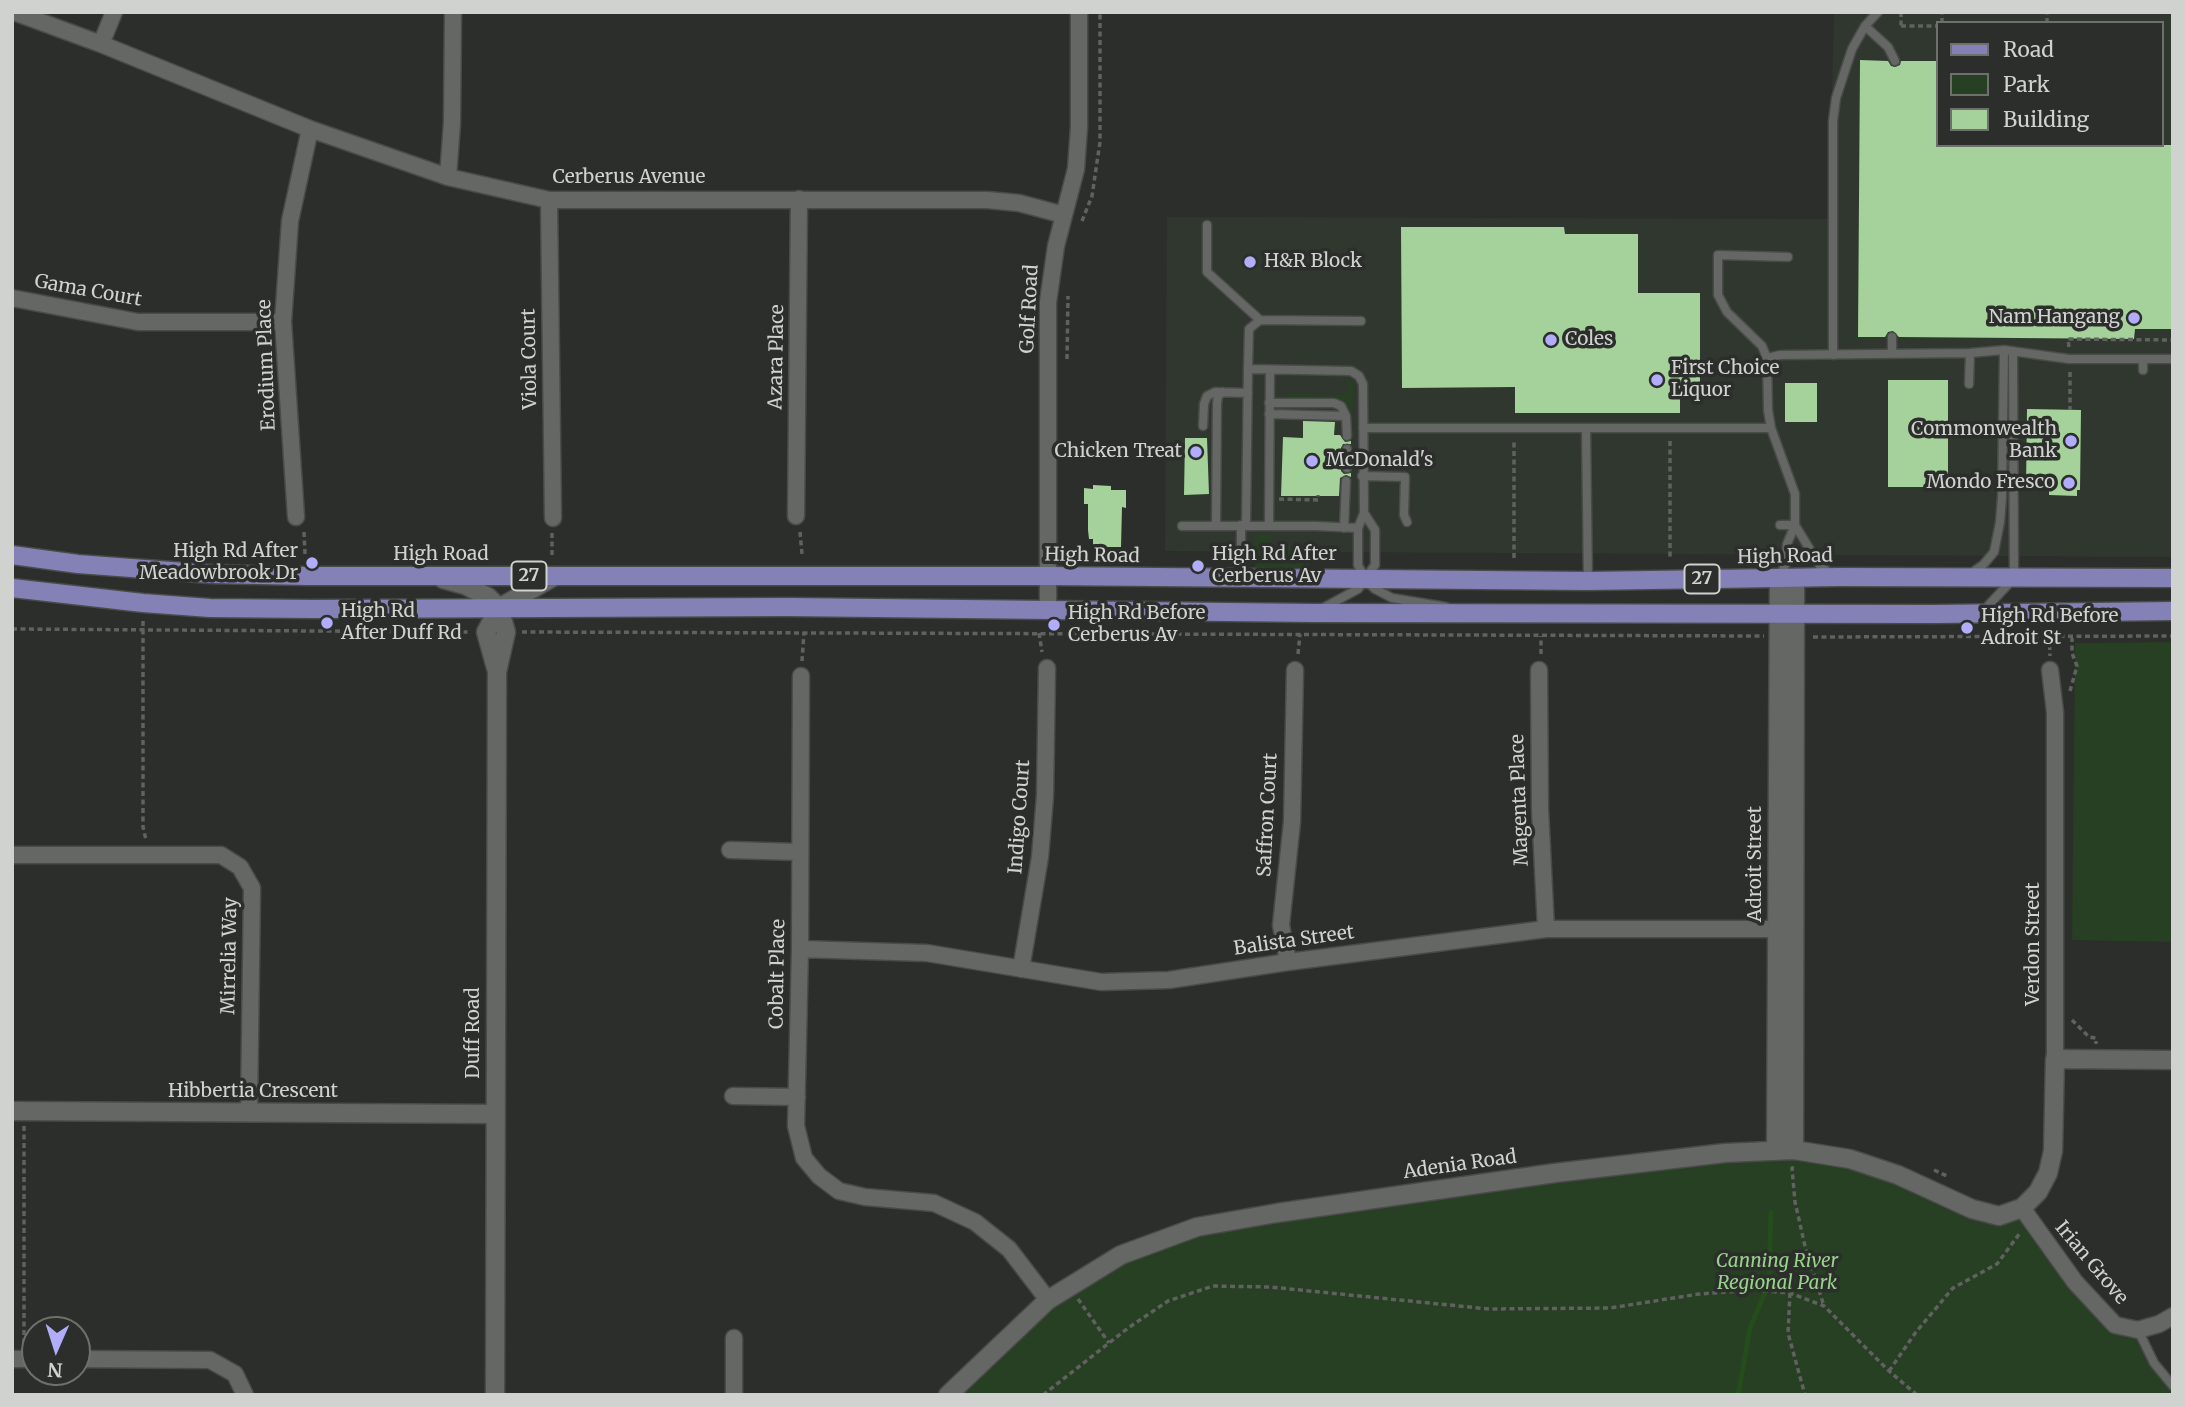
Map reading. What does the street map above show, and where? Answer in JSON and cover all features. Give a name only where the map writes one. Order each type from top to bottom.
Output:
[{"type":"main road","name":"High Road","points":[[12,555],[78,564],[211,575],[1048,576],[1588,581],[1839,577],[2173,578]]},
{"type":"main road","name":"27","points":[[12,588],[210,608],[787,607],[1786,614],[2173,611]]},
{"type":"street","name":"Cerberus Avenue","points":[[14,12],[101,44],[310,129],[448,177],[549,200],[988,200],[1019,203],[1064,215]]},
{"type":"street","points":[[101,44],[114,12]]},
{"type":"street","points":[[448,177],[452,123],[453,12]]},
{"type":"street","name":"Golf Road","points":[[1048,610],[1048,302],[1056,246],[1076,169],[1079,12]]},
{"type":"street","name":"Erodium Place","points":[[296,517],[284,322],[290,221],[310,129]]},
{"type":"street","name":"Azara Place","points":[[796,516],[799,199]]},
{"type":"street","name":"Viola Court","points":[[549,200],[553,518]]},
{"type":"street","name":"Gama Court","points":[[12,298],[138,322],[284,322]]},
{"type":"street","points":[[433,576],[465,585],[488,597],[499,608],[506,632]]},
{"type":"street","points":[[486,632],[499,608],[555,576]]},
{"type":"street","name":"Adroit Street","points":[[1785,1150],[1786,929],[1793,638],[1786,614],[1787,578]]},
{"type":"street","name":"Duff Road","points":[[486,632],[496,671]]},
{"type":"street","name":"Duff Road","points":[[495,1395],[496,671],[506,632]]},
{"type":"street","name":"Indigo Court","points":[[1021,969],[1040,857],[1045,796],[1047,668]]},
{"type":"street","name":"Saffron Court","points":[[1288,962],[1281,925],[1292,822],[1295,670]]},
{"type":"street","name":"Magenta Place","points":[[1539,670],[1540,809],[1546,929]]},
{"type":"street","name":"Verdon Street","points":[[2022,1208],[2038,1192],[2048,1173],[2053,1151],[2055,712],[2050,670]]},
{"type":"street","name":"Cobalt Place","points":[[801,676],[796,1126],[804,1158],[819,1176],[839,1191],[934,1203],[975,1222],[1009,1249],[1048,1300]]},
{"type":"street","points":[[730,850],[799,852]]},
{"type":"street","name":"Mirrelia Way","points":[[12,855],[221,855],[240,867],[252,888],[248,1113]]},
{"type":"street","name":"Balista Street","points":[[800,949],[927,953],[1101,982],[1169,980],[1546,929],[1786,929]]},
{"type":"street","points":[[2055,1059],[2173,1060]]},
{"type":"street","points":[[733,1096],[797,1097]]},
{"type":"street","name":"Hibbertia Crescent","points":[[18,1111],[494,1114]]},
{"type":"street","name":"Adenia Road","points":[[948,1395],[1048,1300],[1121,1255],[1197,1227],[1277,1213],[1555,1172],[1725,1153],[1785,1150],[1860,1163],[1898,1175],[1972,1209],[1998,1216],[2022,1208]]},
{"type":"street","name":"Irian Grove","points":[[2022,1208],[2075,1282],[2115,1325],[2138,1330]]},
{"type":"street","points":[[2138,1330],[2173,1316]]},
{"type":"street","points":[[734,1338],[734,1395]]},
{"type":"street","points":[[91,1359],[210,1360],[235,1374],[245,1395]]},
{"type":"lane","points":[[1833,355],[1833,121],[1843,69],[1865,26],[1878,12]]},
{"type":"lane","points":[[1865,26],[1888,47],[1895,61]]},
{"type":"lane","points":[[1207,225],[1207,272],[1261,320]]},
{"type":"lane","points":[[1787,578],[1787,544],[1795,525],[1795,494],[1785,476],[1771,428],[1767,358],[1762,346],[1727,312],[1718,295],[1718,255],[1788,257]]},
{"type":"lane","points":[[1241,579],[1249,329],[1261,320],[1361,321]]},
{"type":"lane","points":[[1892,337],[1892,353]]},
{"type":"lane","points":[[1767,358],[1780,355],[2008,351],[2070,359],[2173,359]]},
{"type":"lane","points":[[1965,578],[1990,559],[1998,531],[2002,497],[2008,351]]},
{"type":"lane","points":[[1980,614],[2014,578],[2008,351]]},
{"type":"lane","points":[[1969,384],[1970,353]]},
{"type":"lane","points":[[2098,358],[2098,370]]},
{"type":"lane","points":[[2143,359],[2143,370]]},
{"type":"lane","points":[[1248,369],[1351,371],[1359,376],[1363,384],[1364,513],[1358,528],[1358,565],[1375,589],[1392,598],[1472,613]]},
{"type":"lane","points":[[1269,525],[1270,370]]},
{"type":"lane","points":[[1203,426],[1207,396],[1215,392],[1248,393]]},
{"type":"lane","points":[[1216,525],[1217,404],[1218,396],[1223,392]]},
{"type":"lane","points":[[1269,403],[1334,403],[1341,406],[1346,416],[1347,436]]},
{"type":"lane","points":[[1269,414],[1346,416]]},
{"type":"lane","points":[[1363,428],[1771,428]]},
{"type":"lane","points":[[1586,429],[1588,581]]},
{"type":"lane","points":[[1347,449],[1347,468]]},
{"type":"lane","points":[[1362,476],[1405,477],[1404,515],[1407,522]]},
{"type":"lane","points":[[1344,528],[1346,484],[1362,487]]},
{"type":"lane","points":[[1314,612],[1358,589],[1375,565],[1375,530],[1364,513]]},
{"type":"lane","points":[[1780,526],[1795,525]]},
{"type":"lane","points":[[1795,525],[1820,566],[1839,577]]},
{"type":"lane","points":[[1182,526],[1358,528]]},
{"type":"lane","points":[[2138,1330],[2154,1363],[2173,1386]]},
{"type":"path","points":[[1077,232],[1092,196],[1097,172],[1101,109],[1100,12]]},
{"type":"path","points":[[1901,12],[1901,27],[1937,24]]},
{"type":"path","points":[[1067,359],[1068,292]]},
{"type":"path","points":[[2068,339],[2173,340]]},
{"type":"path","points":[[2070,359],[2070,410]]},
{"type":"path","points":[[1514,428],[1514,558]]},
{"type":"path","points":[[1670,429],[1670,559]]},
{"type":"path","points":[[1279,497],[1318,500],[1318,495]]},
{"type":"path","points":[[796,516],[802,538],[802,554]]},
{"type":"path","points":[[296,517],[305,535],[305,554]]},
{"type":"path","points":[[143,603],[143,827],[150,856]]},
{"type":"path","points":[[12,629],[486,632]]},
{"type":"path","points":[[506,632],[1793,638],[2173,636]]},
{"type":"path","points":[[801,676],[804,632]]},
{"type":"path","points":[[1793,638],[1813,636]]},
{"type":"path","points":[[18,1111],[23,1316]]},
{"type":"path","points":[[1805,1169],[1792,1168],[1795,1202],[1824,1306]]},
{"type":"path","points":[[1929,1168],[1951,1178]]},
{"type":"path","points":[[1069,1286],[1109,1343]]},
{"type":"path","points":[[1043,1395],[1168,1301],[1213,1286],[1270,1287],[1489,1309],[1610,1308],[1699,1294],[1754,1290],[1790,1293],[1824,1306],[1917,1395]]},
{"type":"path","points":[[1790,1293],[1788,1333],[1805,1395]]},
{"type":"shaded area","points":[[1834,12],[2173,12],[2173,557],[1165,551],[1167,217],[1829,219]]},
{"type":"green space","points":[[1347,380],[1353,382],[1351,456],[1350,415],[1341,400],[1287,398],[1284,394],[1347,395]]},
{"type":"green space","points":[[1255,534],[1270,535],[1270,548],[1311,548],[1313,556],[1255,556]]},
{"type":"green space","points":[[1256,560],[1309,560],[1310,568],[1255,567]]},
{"type":"green space","points":[[2173,642],[2173,942],[2072,940],[2075,643]]},
{"type":"green space","name":"Canning River Regional Park","points":[[1757,1149],[1830,1155],[2029,1221],[2120,1328],[2145,1342],[2173,1385],[2173,1395],[950,1395],[1109,1259],[1208,1224]]},
{"type":"building","points":[[1860,60],[1888,61],[1895,67],[1900,65],[1901,61],[1937,61],[1937,147],[2173,145],[2173,329],[2135,329],[2134,339],[1899,337],[1893,331],[1888,332],[1885,337],[1858,337]]},
{"type":"building","name":"Coles","points":[[1401,227],[1564,227],[1565,234],[1638,234],[1638,293],[1700,293],[1700,387],[1680,387],[1680,413],[1515,413],[1515,387],[1402,388]]},
{"type":"building","points":[[1888,380],[1948,380],[1948,487],[1888,487]]},
{"type":"building","points":[[1785,383],[1817,383],[1817,422],[1785,422]]},
{"type":"building","points":[[2027,409],[2081,410],[2080,490],[2077,490],[2077,496],[2049,495],[2049,490],[2026,489]]},
{"type":"building","name":"McDonald's","points":[[1303,421],[1335,422],[1334,435],[1340,435],[1345,442],[1351,441],[1351,444],[1343,444],[1341,448],[1341,471],[1344,474],[1351,473],[1351,477],[1346,475],[1340,478],[1339,496],[1281,496],[1283,437],[1303,438]]},
{"type":"building","name":"Chicken Treat","points":[[1185,438],[1207,438],[1209,494],[1184,495]]},
{"type":"building","points":[[1093,485],[1111,486],[1111,490],[1126,490],[1126,508],[1122,507],[1121,547],[1093,547],[1093,539],[1089,539],[1088,504],[1084,504],[1084,488],[1093,489]]},
{"type":"waterway","points":[[1738,1395],[1750,1328],[1769,1283],[1771,1213]]},
{"type":"place","name":"H&R Block","points":[[1250,262]]},
{"type":"place","name":"Nam Hangang","points":[[2134,318]]},
{"type":"place","name":"Coles","points":[[1551,340]]},
{"type":"place","name":"First Choice Liquor","points":[[1657,380]]},
{"type":"place","name":"Commonwealth Bank","points":[[2071,441]]},
{"type":"place","name":"Chicken Treat","points":[[1196,452]]},
{"type":"place","name":"McDonald's","points":[[1312,461]]},
{"type":"place","name":"Mondo Fresco","points":[[2069,483]]},
{"type":"place","name":"High Rd After Meadowbrook Dr","points":[[312,563]]},
{"type":"place","name":"High Rd After Cerberus Av","points":[[1198,566]]},
{"type":"place","name":"High Rd After Duff Rd","points":[[327,623]]},
{"type":"place","name":"High Rd Before Cerberus Av","points":[[1054,625]]},
{"type":"place","name":"High Rd Before Adroit St","points":[[1967,628]]}]
